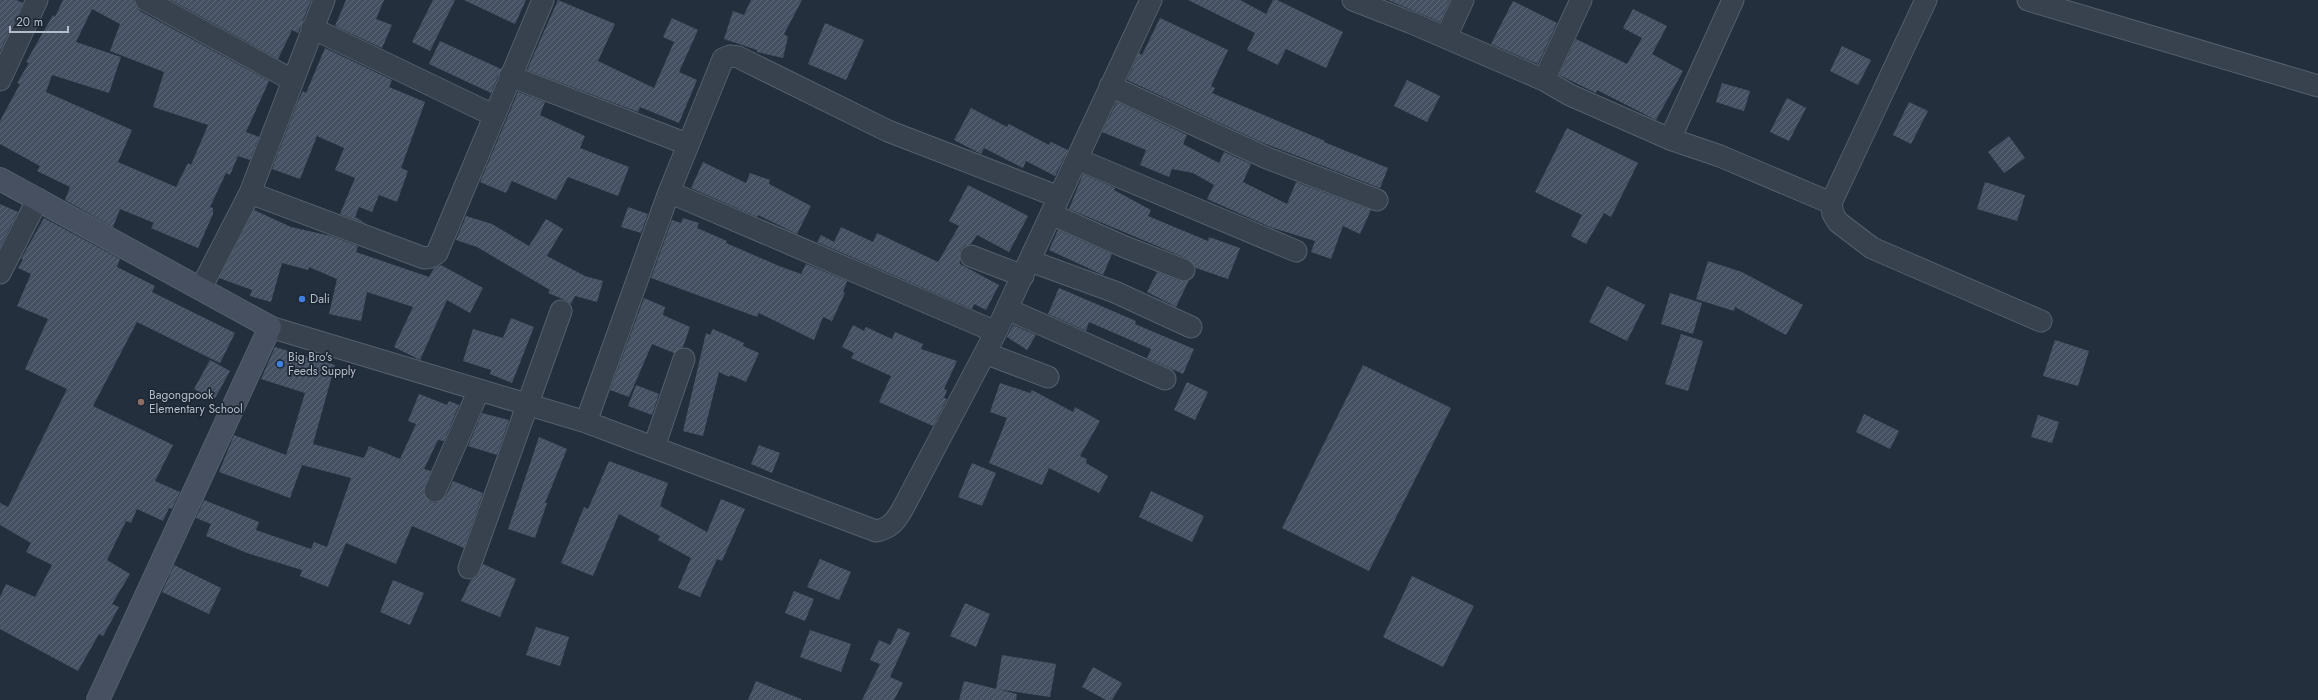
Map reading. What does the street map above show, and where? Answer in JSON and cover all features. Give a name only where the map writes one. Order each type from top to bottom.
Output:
[{"type":"street","points":[[0,80],[37,0]]},
{"type":"street","points":[[146,0],[292,80]]},
{"type":"street","points":[[201,288],[250,192],[324,0]]},
{"type":"street","points":[[250,192],[424,258],[431,257],[437,253],[493,115],[543,0]]},
{"type":"street","points":[[0,179],[270,327],[586,422],[876,531],[887,529],[895,522],[986,353],[1151,0]]},
{"type":"street","points":[[1353,0],[1446,37],[1544,80],[1570,95],[1670,139],[1720,156],[1831,203]]},
{"type":"street","points":[[1446,37],[1462,0]]},
{"type":"street","points":[[1544,80],[1581,0]]},
{"type":"street","points":[[1670,139],[1733,0]]},
{"type":"street","points":[[1926,0],[1831,203],[1833,214],[1838,222],[1872,248],[2042,321]]},
{"type":"street","points":[[2028,0],[2318,86]]},
{"type":"street","points":[[312,28],[493,115]]},
{"type":"street","points":[[586,422],[687,144],[723,59],[730,56],[738,57],[888,131],[1055,205],[1124,247],[1184,270]]},
{"type":"street","points":[[510,76],[687,144]]},
{"type":"street","points":[[1110,86],[1267,158],[1377,200]]},
{"type":"street","points":[[1077,159],[1296,250]]},
{"type":"street","points":[[669,192],[996,332]]},
{"type":"street","points":[[0,273],[38,199]]},
{"type":"street","points":[[971,256],[1027,268],[1115,292],[1191,327]]},
{"type":"street","points":[[1007,309],[1165,379]]},
{"type":"street","points":[[469,568],[529,405],[561,311]]},
{"type":"street","points":[[98,700],[270,327]]},
{"type":"street","points":[[986,353],[1048,377]]},
{"type":"street","points":[[654,447],[684,359]]},
{"type":"street","points":[[435,491],[479,390]]},
{"type":"building","points":[[0,0],[16,0],[23,3],[0,51]]},
{"type":"building","points":[[63,0],[134,0],[140,11],[269,81],[246,132],[259,137],[250,160],[238,156],[230,175],[226,173],[210,207],[213,208],[213,214],[198,248],[151,228],[154,223],[120,209],[113,227],[65,200],[70,187],[37,171],[40,166],[0,144],[0,121],[20,84],[17,83],[29,63],[26,62],[53,15],[55,17]],"holes":[[[92,9],[120,24],[110,51],[164,72],[153,107],[208,125],[191,165],[188,163],[176,187],[118,162],[132,130],[46,92],[52,75],[109,93],[121,57],[76,42]]]},
{"type":"building","points":[[171,0],[311,0],[298,33],[292,30],[278,59]]},
{"type":"building","points":[[346,0],[384,0],[376,19],[392,25],[382,48],[335,26]]},
{"type":"building","points":[[433,0],[455,0],[430,51],[412,42]]},
{"type":"building","points":[[464,0],[526,0],[515,24]]},
{"type":"building","points":[[558,0],[615,24],[598,61],[654,88],[674,42],[663,37],[672,18],[698,30],[679,72],[697,80],[679,123],[640,107],[638,112],[527,70]]},
{"type":"building","points":[[751,0],[802,0],[784,34],[788,37],[783,58],[757,52],[757,50],[724,39],[733,11],[744,15]]},
{"type":"building","points":[[1188,0],[1240,0],[1266,14],[1273,0],[1277,0],[1343,32],[1326,68],[1286,49],[1278,65],[1247,50],[1255,33]]},
{"type":"building","points":[[1388,0],[1450,0],[1440,22]]},
{"type":"building","points":[[1513,1],[1557,23],[1538,64],[1491,44]]},
{"type":"building","points":[[1633,9],[1667,26],[1652,54],[1683,71],[1656,120],[1597,90],[1596,93],[1559,75],[1576,39],[1627,64],[1642,38],[1623,28]]},
{"type":"building","points":[[1160,18],[1228,50],[1211,86],[1215,88],[1212,93],[1388,168],[1380,188],[1261,142],[1127,80],[1139,53],[1142,55]]},
{"type":"building","points":[[825,23],[864,40],[846,80],[808,64]]},
{"type":"building","points":[[440,41],[501,69],[491,93],[429,64]]},
{"type":"building","points":[[1842,46],[1871,60],[1858,85],[1830,71]]},
{"type":"building","points":[[325,48],[392,80],[389,87],[425,102],[401,168],[408,171],[397,202],[379,195],[372,212],[359,207],[355,217],[367,224],[340,214],[355,178],[335,170],[344,148],[317,136],[300,179],[272,169],[298,101],[303,91],[306,93]]},
{"type":"building","points":[[1407,80],[1440,96],[1427,122],[1394,106]]},
{"type":"building","points":[[1722,83],[1750,91],[1744,111],[1716,102]]},
{"type":"building","points":[[518,92],[545,102],[540,115],[585,136],[580,148],[629,167],[618,196],[568,177],[556,200],[512,181],[506,193],[480,182]]},
{"type":"building","points":[[1787,98],[1806,108],[1789,141],[1770,132]]},
{"type":"building","points":[[1117,102],[1187,135],[1183,144],[1219,163],[1224,152],[1251,164],[1243,182],[1287,204],[1296,182],[1371,210],[1360,234],[1343,226],[1331,259],[1311,252],[1315,241],[1270,227],[1207,199],[1214,185],[1193,173],[1172,169],[1169,177],[1140,165],[1146,150],[1102,132]]},
{"type":"building","points":[[1909,102],[1928,111],[1911,144],[1893,135]]},
{"type":"building","points":[[971,108],[1007,127],[1009,124],[1049,145],[1051,142],[1068,150],[1055,176],[1026,161],[1023,168],[984,148],[981,154],[954,140]]},
{"type":"building","points":[[1567,128],[1638,163],[1611,217],[1604,213],[1586,244],[1571,236],[1582,215],[1535,192]]},
{"type":"building","points":[[2009,136],[2025,158],[2004,173],[1988,152]]},
{"type":"building","points":[[703,162],[746,183],[750,173],[770,180],[769,184],[811,206],[797,234],[758,215],[757,217],[691,188]]},
{"type":"building","points":[[1083,174],[1115,188],[1114,190],[1151,210],[1148,216],[1208,241],[1209,237],[1240,248],[1228,279],[1196,268],[1188,259],[1069,209]]},
{"type":"building","points":[[1985,182],[2025,195],[2017,221],[1977,209]]},
{"type":"building","points":[[968,185],[1028,216],[1009,252],[977,235],[971,244],[964,246],[960,251],[960,264],[999,285],[986,310],[974,304],[972,309],[817,242],[821,235],[834,242],[841,227],[873,242],[877,233],[938,262],[959,226],[949,221]]},
{"type":"building","points":[[0,204],[18,212],[0,247]]},
{"type":"building","points":[[628,207],[648,214],[641,233],[621,227]]},
{"type":"building","points":[[254,210],[291,227],[331,236],[358,246],[356,252],[429,277],[434,268],[441,265],[483,288],[470,313],[447,300],[420,360],[394,347],[413,307],[367,292],[361,321],[329,314],[337,279],[309,267],[308,270],[282,263],[271,302],[250,296],[252,290],[219,278]]},
{"type":"building","points":[[466,216],[492,224],[529,246],[546,219],[563,229],[547,256],[585,276],[603,281],[597,302],[575,296],[571,304],[548,293],[550,290],[477,247],[456,240]]},
{"type":"building","points":[[44,218],[120,259],[117,267],[155,286],[152,292],[235,333],[220,363],[137,322],[93,406],[173,445],[155,481],[180,492],[172,509],[169,508],[163,521],[137,509],[131,523],[126,521],[107,560],[130,574],[112,604],[119,607],[103,636],[99,634],[78,671],[0,629],[0,597],[6,584],[35,597],[52,565],[26,552],[31,543],[0,525],[0,503],[8,507],[67,389],[25,369],[48,319],[17,306],[31,274],[18,268],[23,259],[21,259]]},
{"type":"building","points":[[683,218],[699,223],[697,228],[727,241],[726,243],[779,266],[801,274],[806,264],[847,281],[843,292],[845,293],[832,321],[823,317],[814,340],[759,313],[757,317],[651,278],[672,220],[681,223]]},
{"type":"building","points":[[1058,230],[1112,254],[1103,275],[1049,250]]},
{"type":"building","points":[[1708,261],[1742,272],[1803,305],[1786,335],[1735,307],[1734,311],[1696,299]]},
{"type":"building","points":[[1157,272],[1180,281],[1189,280],[1176,307],[1147,292]]},
{"type":"building","points":[[1607,286],[1645,305],[1627,341],[1589,322]]},
{"type":"building","points":[[1059,288],[1136,321],[1135,324],[1194,349],[1183,374],[1147,358],[1151,349],[1089,322],[1086,331],[1048,314]]},
{"type":"building","points":[[1670,293],[1702,303],[1693,334],[1661,324]]},
{"type":"building","points":[[644,298],[665,307],[663,315],[690,327],[683,347],[674,353],[652,344],[629,397],[610,390]]},
{"type":"building","points":[[511,318],[534,327],[512,383],[490,374],[491,370],[463,361],[473,329],[503,338]]},
{"type":"building","points":[[853,325],[864,331],[866,327],[892,339],[895,332],[923,344],[921,349],[957,361],[944,389],[947,390],[944,398],[947,399],[933,426],[879,402],[891,376],[851,358],[854,353],[842,347]]},
{"type":"building","points":[[1013,325],[1036,335],[1027,350],[1007,337]]},
{"type":"building","points":[[713,329],[744,343],[743,346],[759,353],[746,382],[730,375],[729,377],[719,372],[703,436],[683,431],[706,333],[710,335]]},
{"type":"building","points":[[1681,334],[1703,341],[1688,391],[1665,384]]},
{"type":"building","points":[[2055,340],[2089,351],[2078,386],[2043,376]]},
{"type":"building","points":[[275,347],[335,365],[313,444],[364,458],[369,446],[400,459],[416,424],[408,421],[419,394],[447,405],[449,401],[459,405],[444,441],[438,440],[424,469],[431,471],[423,492],[430,502],[437,503],[446,496],[453,481],[483,493],[464,548],[412,526],[396,564],[346,543],[328,587],[300,576],[302,570],[247,553],[206,536],[211,524],[196,518],[204,500],[259,522],[256,530],[311,549],[314,542],[327,547],[351,478],[302,465],[290,498],[219,472],[234,435],[286,455],[305,393],[261,379]]},
{"type":"building","points":[[210,360],[230,371],[214,400],[194,389]]},
{"type":"building","points":[[1363,365],[1451,408],[1369,571],[1282,528]]},
{"type":"building","points":[[1187,382],[1208,392],[1195,420],[1174,410]]},
{"type":"building","points":[[1000,383],[1030,393],[1032,390],[1073,412],[1075,407],[1100,421],[1080,456],[1087,459],[1086,463],[1108,476],[1099,493],[1049,468],[1042,485],[989,463],[1007,418],[990,412]]},
{"type":"building","points":[[636,385],[659,394],[652,415],[628,406]]},
{"type":"building","points":[[482,413],[509,420],[497,455],[468,446]]},
{"type":"building","points":[[1864,414],[1899,431],[1890,449],[1856,432]]},
{"type":"building","points":[[2038,415],[2059,422],[2052,443],[2031,437]]},
{"type":"building","points":[[539,437],[567,449],[545,503],[547,503],[535,538],[508,529]]},
{"type":"building","points":[[759,445],[780,453],[772,473],[751,464]]},
{"type":"building","points":[[609,461],[668,483],[660,506],[707,532],[721,499],[745,509],[722,561],[717,559],[700,597],[678,588],[691,558],[658,540],[660,536],[619,514],[593,576],[561,563],[584,507],[588,509]]},
{"type":"building","points":[[972,463],[996,473],[982,506],[958,497]]},
{"type":"building","points":[[1151,491],[1204,516],[1192,542],[1139,517]]},
{"type":"building","points":[[820,559],[851,572],[839,600],[807,587]]},
{"type":"building","points":[[483,564],[516,579],[500,617],[461,601],[471,580],[477,577]]},
{"type":"building","points":[[174,565],[221,588],[209,614],[162,592]]},
{"type":"building","points":[[1412,576],[1474,606],[1443,667],[1383,637]]},
{"type":"building","points":[[393,580],[424,593],[410,625],[380,612]]},
{"type":"building","points":[[794,591],[814,599],[805,621],[785,613]]},
{"type":"building","points":[[965,603],[990,614],[976,647],[950,636]]},
{"type":"building","points":[[536,627],[569,637],[560,666],[526,655]]},
{"type":"building","points":[[898,628],[910,633],[890,677],[903,683],[894,700],[862,700],[880,664],[870,660],[879,640],[890,645]]},
{"type":"building","points":[[810,630],[851,644],[841,672],[800,657]]},
{"type":"building","points":[[1002,655],[1056,664],[1050,697],[996,689]]},
{"type":"building","points":[[1093,667],[1122,683],[1112,700],[1106,700],[1082,687]]},
{"type":"building","points":[[756,681],[801,699],[801,700],[748,700]]},
{"type":"building","points":[[964,681],[1017,694],[1016,700],[959,700]]},
{"type":"place","name":"Dali","points":[[302,299]]},
{"type":"place","name":"Big Bro's Feeds Supply","points":[[280,364]]},
{"type":"place","name":"Bagongpook Elementary School","points":[[141,402]]}]
